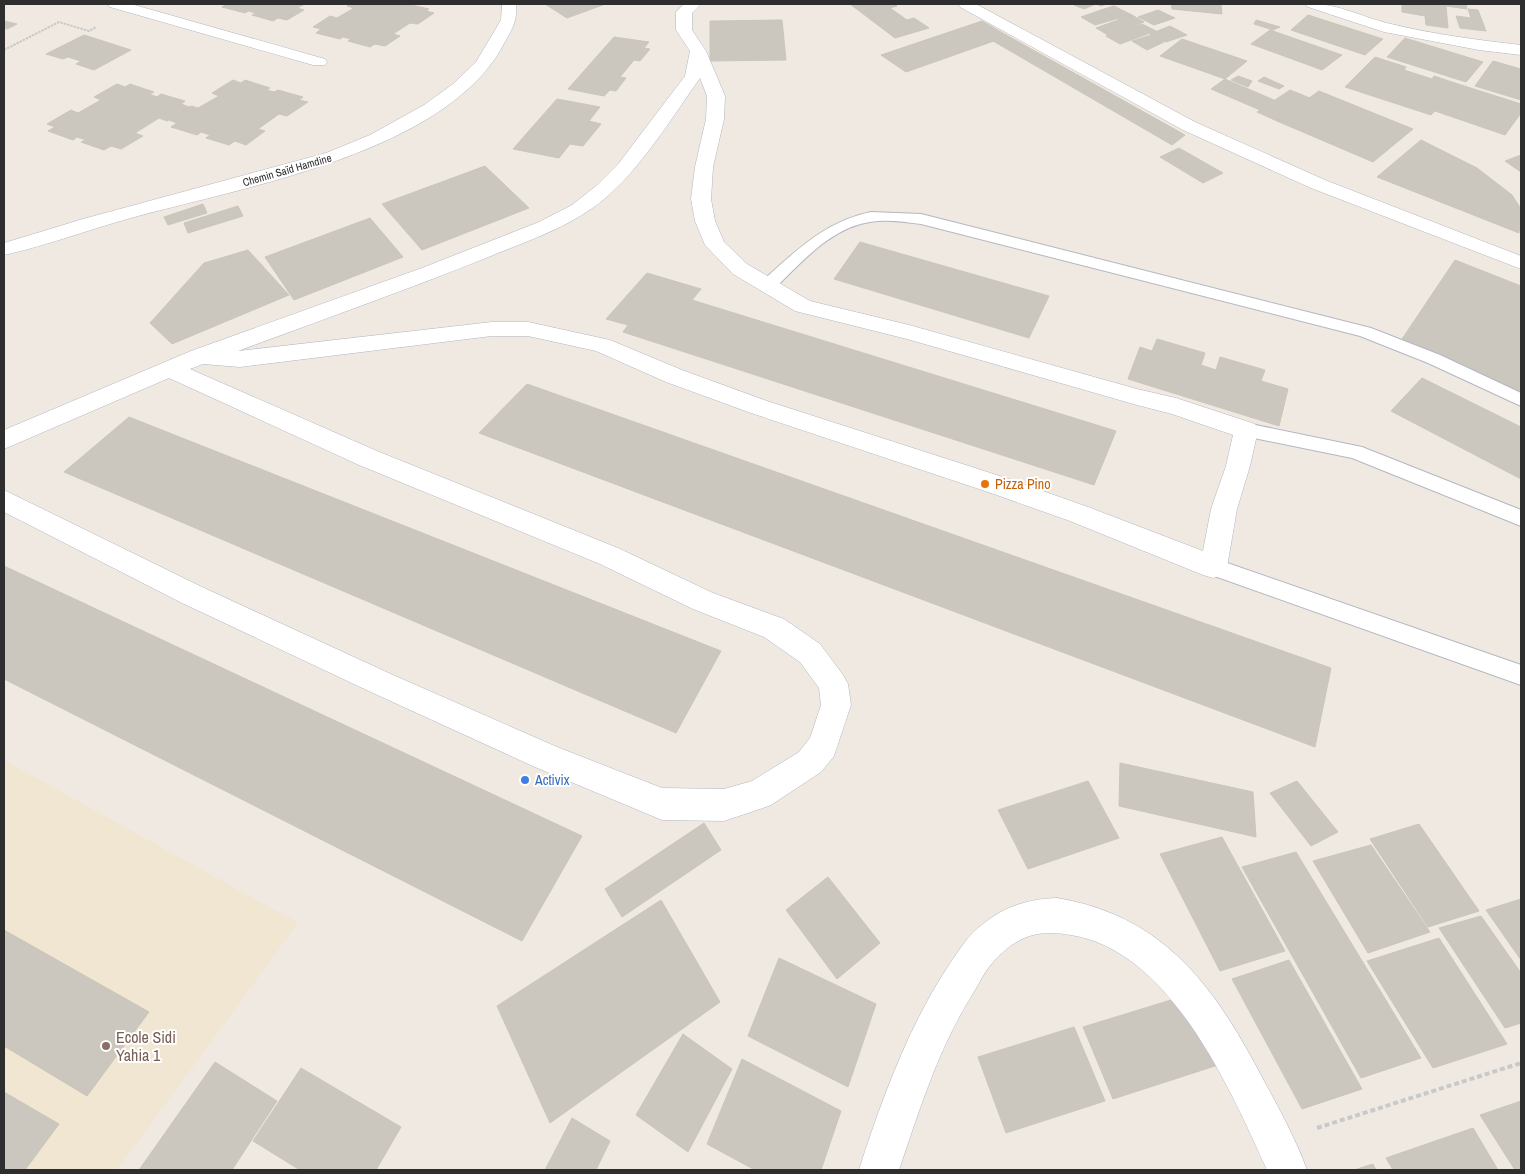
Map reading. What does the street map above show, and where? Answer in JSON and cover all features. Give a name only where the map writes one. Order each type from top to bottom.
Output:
[{"type":"street","name":"Chemin Saïd Hamdine","points":[[4,249],[90,223],[291,170],[333,157],[376,139],[430,109],[459,88],[483,65],[509,20],[509,4]]},
{"type":"street","points":[[200,356],[240,359],[492,329],[528,329],[556,334],[602,345],[674,376],[758,407],[997,485],[1087,517],[1213,567],[1224,509],[1246,430],[1176,406],[1137,397],[909,332],[803,306],[740,270],[715,245],[706,221],[701,198],[704,167],[715,120],[716,96],[698,51],[684,30],[684,12],[692,4]]},
{"type":"street","points":[[965,4],[1189,126],[1318,184],[1521,263]]},
{"type":"street","points":[[993,4],[1162,94],[1249,136],[1521,248]]},
{"type":"street","points":[[1313,4],[1384,27],[1479,45],[1521,50]]},
{"type":"street","points":[[123,6],[318,62]]},
{"type":"street","points":[[4,440],[200,356],[429,273],[546,226],[579,209],[603,190],[626,167],[693,76],[698,51]]},
{"type":"street","points":[[4,500],[192,595],[357,672],[546,757],[662,804],[724,805],[760,794],[810,762],[823,746],[836,705],[833,684],[810,652],[774,628],[703,601],[609,556],[368,458],[169,369]]},
{"type":"street","points":[[879,1170],[922,1054],[951,992],[983,947],[1011,924],[1035,916],[1066,914],[1091,922],[1130,940],[1158,962],[1190,993],[1221,1039],[1280,1156]]},
{"type":"lane","points":[[767,286],[818,241],[841,225],[870,216],[921,219],[1365,332],[1434,358],[1521,400]]},
{"type":"lane","points":[[1246,430],[1355,452],[1521,518]]},
{"type":"lane","points":[[1213,567],[1521,675]]},
{"type":"path","points":[[4,50],[59,22],[89,31],[123,6]]},
{"type":"path","points":[[1280,1156],[1521,1063]]},
{"type":"shaded area","name":"Ecole Sidi Yahia 1","points":[[4,760],[298,923],[117,1170],[4,1170]]},
{"type":"building","points":[[227,4],[305,4],[297,8],[304,10],[287,20],[278,18],[273,21],[252,15],[256,13],[248,11],[245,13],[222,7]]},
{"type":"building","points":[[351,4],[407,4],[429,9],[426,11],[434,13],[418,24],[410,23],[393,34],[400,36],[385,46],[375,44],[370,47],[348,41],[351,39],[343,37],[340,39],[316,33],[321,29],[313,27],[330,16],[337,18],[354,8],[347,6]]},
{"type":"building","points":[[545,4],[601,4],[603,5],[567,18]]},
{"type":"building","points":[[850,4],[895,4],[897,6],[890,8],[907,20],[914,18],[929,28],[895,38]]},
{"type":"building","points":[[1096,4],[1084,9],[1074,5]]},
{"type":"building","points":[[1171,4],[1221,4],[1222,14],[1172,9]]},
{"type":"building","points":[[1402,4],[1466,4],[1467,9],[1446,6],[1448,28],[1426,25],[1425,16],[1402,12]]},
{"type":"building","points":[[1114,6],[1132,15],[1119,20],[1101,10]]},
{"type":"building","points":[[1468,9],[1478,10],[1486,31],[1460,28],[1456,16],[1471,18]]},
{"type":"building","points":[[1101,10],[1116,19],[1095,25],[1081,17]]},
{"type":"building","points":[[1158,10],[1175,18],[1154,25],[1138,17]]},
{"type":"building","points":[[1132,15],[1144,22],[1108,35],[1096,28]]},
{"type":"building","points":[[1308,15],[1383,39],[1365,55],[1291,30]]},
{"type":"building","points":[[782,20],[786,60],[710,61],[710,21]]},
{"type":"building","points":[[1256,20],[1280,27],[1273,30],[1254,24]]},
{"type":"building","points":[[4,21],[17,24],[7,29],[4,28]]},
{"type":"building","points":[[982,21],[1008,36],[906,72],[881,55]]},
{"type":"building","points":[[1142,24],[1156,31],[1120,44],[1106,36]]},
{"type":"building","points":[[1170,26],[1187,35],[1166,42],[1150,34]]},
{"type":"building","points":[[1270,30],[1342,55],[1322,70],[1251,44]]},
{"type":"building","points":[[84,35],[131,50],[94,70],[76,64],[81,61],[68,57],[63,59],[46,54]]},
{"type":"building","points":[[1151,35],[1164,42],[1147,50],[1132,41]]},
{"type":"building","points":[[1008,36],[1185,135],[1172,145],[993,41]]},
{"type":"building","points":[[614,37],[649,42],[644,48],[650,49],[640,61],[634,60],[620,77],[626,78],[616,91],[610,90],[604,96],[568,89]]},
{"type":"building","points":[[1405,38],[1483,62],[1466,82],[1387,57]]},
{"type":"building","points":[[1182,39],[1247,61],[1225,79],[1160,56]]},
{"type":"building","points":[[1375,57],[1406,67],[1404,70],[1432,79],[1434,76],[1458,84],[1431,115],[1345,87]]},
{"type":"building","points":[[1493,61],[1521,69],[1521,100],[1475,86]]},
{"type":"building","points":[[1238,76],[1252,81],[1248,87],[1231,80]]},
{"type":"building","points":[[1264,77],[1284,86],[1279,89],[1258,81]]},
{"type":"building","points":[[1225,79],[1274,100],[1260,110],[1211,89]]},
{"type":"building","points":[[233,80],[241,83],[245,80],[270,88],[266,90],[274,92],[278,90],[303,97],[299,100],[308,102],[287,116],[279,114],[258,129],[265,131],[246,145],[235,141],[229,145],[206,138],[210,135],[201,132],[197,135],[171,127],[177,123],[169,120],[191,106],[198,108],[219,96],[212,93]]},
{"type":"building","points":[[117,84],[125,87],[130,84],[154,92],[149,94],[157,97],[161,94],[185,101],[181,104],[189,107],[167,121],[159,118],[135,133],[143,136],[121,149],[111,146],[104,150],[81,142],[86,140],[77,137],[73,140],[48,131],[55,127],[47,124],[71,110],[78,113],[101,100],[94,97]]},
{"type":"building","points":[[1458,84],[1521,104],[1521,113],[1505,135],[1435,111]]},
{"type":"building","points":[[1290,90],[1310,98],[1277,121],[1257,112]]},
{"type":"building","points":[[1319,91],[1413,129],[1373,162],[1277,121]]},
{"type":"building","points":[[557,99],[600,107],[589,121],[601,124],[583,146],[570,144],[559,158],[513,149]]},
{"type":"building","points":[[1421,140],[1477,168],[1512,195],[1521,209],[1519,233],[1377,177]]},
{"type":"building","points":[[1179,148],[1223,173],[1203,183],[1160,157]]},
{"type":"building","points":[[1521,155],[1521,172],[1505,161]]},
{"type":"building","points":[[485,166],[529,208],[422,250],[382,204]]},
{"type":"building","points":[[203,204],[207,213],[168,225],[164,217]]},
{"type":"building","points":[[238,206],[243,216],[188,233],[184,223]]},
{"type":"building","points":[[370,218],[403,257],[294,300],[265,257]]},
{"type":"building","points":[[860,242],[1049,296],[1029,338],[834,279]]},
{"type":"building","points":[[248,250],[289,295],[172,344],[150,323],[204,263]]},
{"type":"building","points":[[1455,260],[1521,286],[1521,395],[1400,342]]},
{"type":"building","points":[[647,273],[701,289],[692,300],[1116,431],[1094,485],[623,332],[628,325],[606,319]]},
{"type":"building","points":[[1157,339],[1205,353],[1201,365],[1216,370],[1220,357],[1265,370],[1261,381],[1288,389],[1279,426],[1128,379],[1140,347],[1152,351]]},
{"type":"building","points":[[1422,378],[1521,427],[1521,479],[1391,411]]},
{"type":"building","points":[[527,384],[1331,668],[1315,747],[479,433]]},
{"type":"building","points":[[129,417],[721,651],[676,733],[64,472]]},
{"type":"building","points":[[4,566],[582,836],[522,941],[4,679]]},
{"type":"building","points":[[1120,763],[1253,792],[1256,837],[1119,806]]},
{"type":"building","points":[[1088,781],[1119,838],[1028,869],[998,810]]},
{"type":"building","points":[[1297,781],[1338,832],[1311,846],[1270,793]]},
{"type":"building","points":[[704,823],[721,850],[622,917],[605,889]]},
{"type":"building","points":[[1419,824],[1479,911],[1428,927],[1370,839]]},
{"type":"building","points":[[1222,837],[1285,951],[1220,971],[1160,854]]},
{"type":"building","points":[[1371,845],[1430,932],[1368,953],[1313,861]]},
{"type":"building","points":[[1296,852],[1421,1058],[1361,1078],[1242,867]]},
{"type":"building","points":[[828,877],[880,943],[837,979],[786,910]]},
{"type":"building","points":[[1521,899],[1521,960],[1486,910]]},
{"type":"building","points":[[661,900],[720,1002],[550,1123],[497,1006]]},
{"type":"building","points":[[1481,916],[1521,973],[1521,1023],[1505,1028],[1439,928]]},
{"type":"building","points":[[4,930],[149,1012],[87,1096],[4,1046]]},
{"type":"building","points":[[1439,938],[1507,1044],[1433,1068],[1367,961]]},
{"type":"building","points":[[779,958],[876,1004],[848,1087],[748,1036]]},
{"type":"building","points":[[1289,960],[1362,1089],[1302,1109],[1232,979]]},
{"type":"building","points":[[1184,996],[1218,1065],[1113,1099],[1083,1027]]},
{"type":"building","points":[[1074,1027],[1105,1101],[1006,1133],[978,1057]]},
{"type":"building","points":[[683,1034],[732,1069],[688,1152],[636,1115]]},
{"type":"building","points":[[742,1059],[841,1111],[821,1170],[755,1170],[707,1144]]},
{"type":"building","points":[[215,1062],[277,1101],[232,1170],[139,1170]]},
{"type":"building","points":[[301,1068],[401,1127],[376,1170],[300,1170],[253,1141]]},
{"type":"building","points":[[4,1092],[59,1124],[25,1170],[4,1170]]},
{"type":"building","points":[[1521,1101],[1521,1170],[1515,1170],[1480,1115]]},
{"type":"building","points":[[572,1118],[610,1141],[596,1170],[545,1170]]},
{"type":"building","points":[[1473,1128],[1498,1170],[1393,1170],[1386,1158]]},
{"type":"building","points":[[1373,1164],[1376,1170],[1354,1170]]},
{"type":"place","name":"Pizza Pino","points":[[985,484]]},
{"type":"place","name":"Activix","points":[[525,780]]},
{"type":"place","name":"Ecole Sidi Yahia 1","points":[[106,1046]]}]
